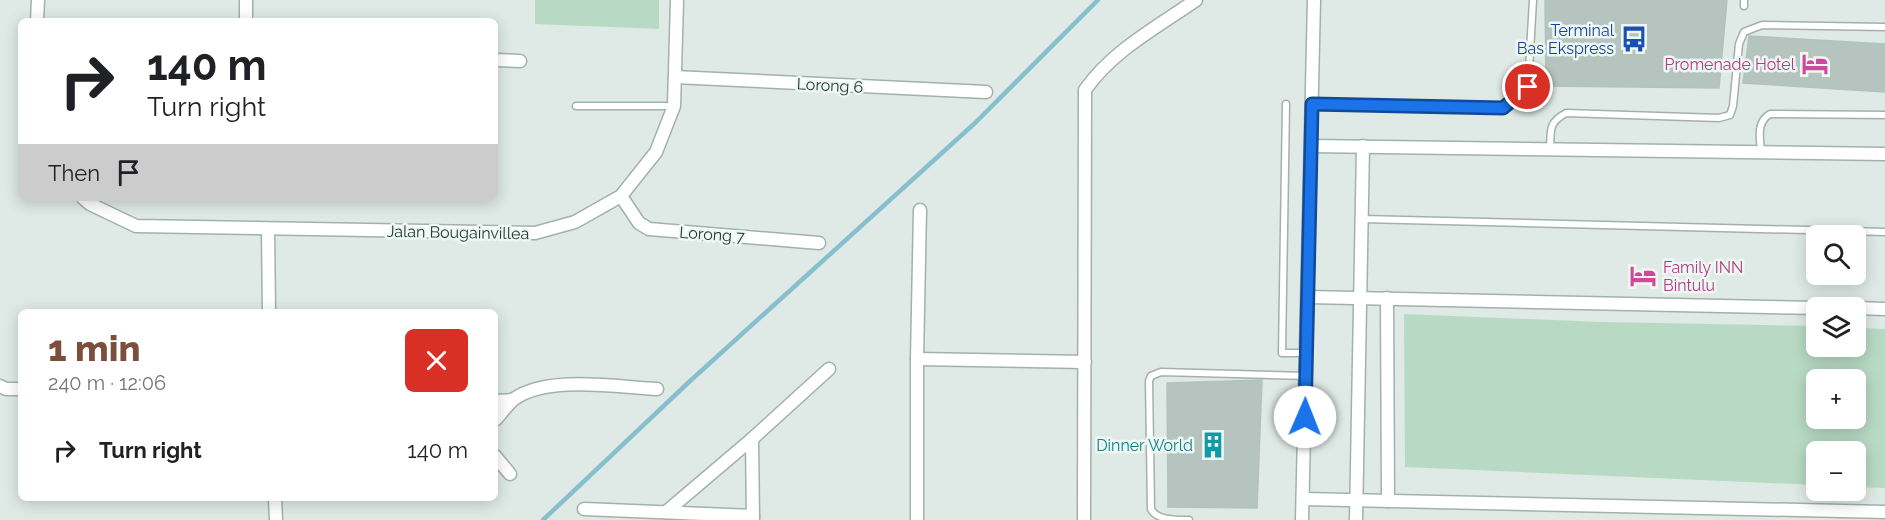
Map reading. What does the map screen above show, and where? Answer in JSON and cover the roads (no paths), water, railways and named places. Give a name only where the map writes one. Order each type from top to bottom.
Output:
[{"type":"street","points":[[37,18],[38,0]]},
{"type":"street","points":[[246,0],[246,18]]},
{"type":"street","name":"Jalan Bougainvillea","points":[[86,201],[136,226],[535,233],[575,222],[621,196],[656,152],[674,106],[677,0]]},
{"type":"street","points":[[1084,520],[1085,90],[1097,73],[1117,56],[1196,0]]},
{"type":"street","points":[[1302,520],[1314,0]]},
{"type":"street","points":[[498,60],[520,61]]},
{"type":"street","name":"Lorong 6","points":[[675,77],[986,92]]},
{"type":"street","points":[[1356,520],[1363,146]]},
{"type":"street","points":[[1311,147],[1885,154]]},
{"type":"street","name":"Lorong 7","points":[[621,196],[639,223],[649,229],[819,243]]},
{"type":"street","points":[[917,520],[920,210]]},
{"type":"street","points":[[268,229],[269,309]]},
{"type":"street","points":[[1308,297],[1806,308]]},
{"type":"street","points":[[1387,298],[1388,501]]},
{"type":"street","points":[[1866,308],[1885,309]]},
{"type":"street","points":[[917,359],[1084,362]]},
{"type":"street","points":[[666,512],[829,369]]},
{"type":"street","points":[[498,417],[513,400],[532,390],[554,386],[588,385],[657,389]]},
{"type":"street","points":[[0,386],[18,390]]},
{"type":"street","points":[[498,401],[513,400]]},
{"type":"street","points":[[584,509],[753,518],[752,438]]},
{"type":"street","points":[[498,460],[510,474]]},
{"type":"street","points":[[1303,499],[1885,512]]},
{"type":"street","points":[[275,501],[276,520]]},
{"type":"lane","points":[[1312,104],[1503,108],[1528,87],[1533,0]]},
{"type":"lane","points":[[1550,149],[1551,127],[1556,119],[1566,113],[1719,118],[1730,115],[1733,106],[1739,44],[1744,32],[1762,25],[1885,27]]},
{"type":"lane","points":[[1287,104],[1282,353],[1306,353]]},
{"type":"lane","points":[[576,106],[674,106]]},
{"type":"lane","points":[[1761,152],[1760,123],[1770,114],[1885,115]]},
{"type":"lane","points":[[1362,219],[1885,232]]},
{"type":"lane","points":[[1189,520],[1158,519],[1151,509],[1149,381],[1151,376],[1161,372],[1306,376]]},
{"type":"waterway","points":[[543,520],[689,382],[975,123],[1098,0]]},
{"type":"place","name":"Terminal Bas Ekspress","points":[[1634,39]]},
{"type":"place","name":"Promenade Hotel","points":[[1815,64]]},
{"type":"place","name":"Family INN Bintulu","points":[[1643,276]]},
{"type":"place","name":"Dinner World","points":[[1213,445]]}]
